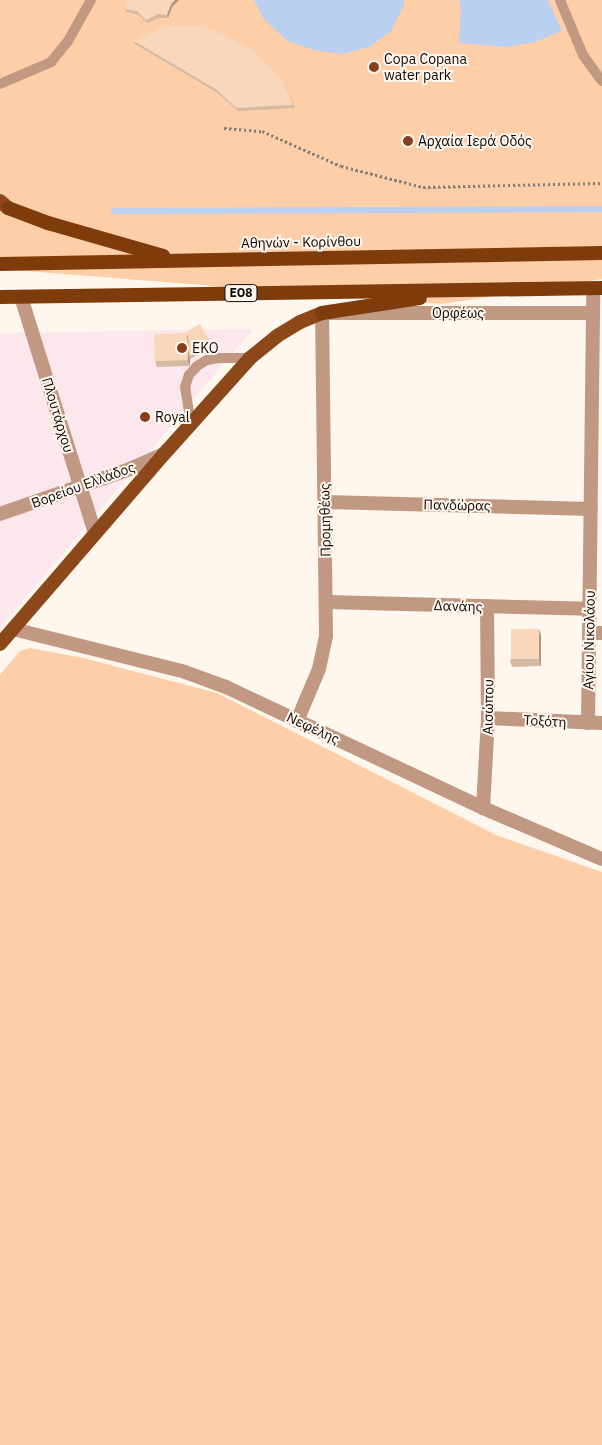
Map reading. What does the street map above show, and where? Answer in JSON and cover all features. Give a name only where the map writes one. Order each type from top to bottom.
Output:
[{"type":"highway","points":[[3,204],[48,223],[175,260]]},
{"type":"highway","name":"Αθηνών - Κορίνθου","points":[[0,264],[602,253]]},
{"type":"highway","name":"ΕΟ8","points":[[7,299],[598,288]]},
{"type":"highway","points":[[322,313],[482,290]]},
{"type":"main road","points":[[0,644],[184,431],[250,358],[277,336],[300,322],[322,313]]},
{"type":"street","name":"Αγίου Νικολάου","points":[[595,723],[595,633],[589,609],[590,509],[596,487],[593,313],[598,288]]},
{"type":"street","name":"Πλουτάρχου","points":[[7,299],[80,487],[95,533]]},
{"type":"street","name":"Ορφέως","points":[[322,313],[593,313]]},
{"type":"street","name":"Προμηθέως","points":[[297,721],[319,669],[326,636],[322,313]]},
{"type":"street","name":"Βορείου Ελλάδος","points":[[0,514],[130,469],[164,454]]},
{"type":"street","name":"Πανδώρας","points":[[324,502],[590,509]]},
{"type":"street","name":"Δανάης","points":[[327,602],[589,609]]},
{"type":"street","name":"Αισώπου","points":[[484,808],[488,718],[487,606]]},
{"type":"street","name":"Νεφέλης","points":[[13,629],[185,672],[226,687],[484,808],[602,859]]},
{"type":"street","name":"Τοξότη","points":[[488,718],[595,723]]},
{"type":"lane","points":[[0,84],[51,62],[68,40],[91,0]]},
{"type":"lane","points":[[560,0],[583,54],[602,81]]},
{"type":"lane","points":[[184,431],[190,418],[185,387],[189,375],[197,366],[207,360],[220,358],[250,358]]},
{"type":"path","points":[[224,128],[262,131],[340,166],[424,187],[602,183]]},
{"type":"shaded area","points":[[0,0],[602,0],[602,279],[442,304],[0,269]]},
{"type":"shaded area","points":[[253,329],[0,628],[0,333]]},
{"type":"shaded area","points":[[30,648],[83,658],[217,693],[496,835],[602,872],[602,1445],[0,1445],[0,675],[20,651]]},
{"type":"water","points":[[254,0],[404,0],[404,5],[391,31],[369,47],[342,54],[314,50],[287,41],[263,18]]},
{"type":"water","points":[[459,0],[548,0],[562,31],[535,42],[507,47],[459,43],[461,9]]},
{"type":"building","points":[[126,0],[175,0],[171,4],[167,15],[158,14],[146,20],[137,11],[125,9]]},
{"type":"building","points":[[176,25],[197,26],[217,31],[253,50],[284,83],[293,105],[236,108],[217,90],[134,41],[163,27]]},
{"type":"building","points":[[200,324],[211,343],[189,356],[188,336],[187,333],[184,333]]},
{"type":"building","points":[[187,333],[188,360],[155,361],[154,334]]},
{"type":"building","points":[[511,629],[539,629],[539,659],[511,659]]},
{"type":"waterway","points":[[114,211],[602,209]]},
{"type":"place","name":"Copa Copana water park","points":[[374,67]]},
{"type":"place","name":"Αρχαία Ιερά Οδός","points":[[408,141]]},
{"type":"place","name":"EKO","points":[[182,348]]},
{"type":"place","name":"Royal","points":[[145,417]]}]
